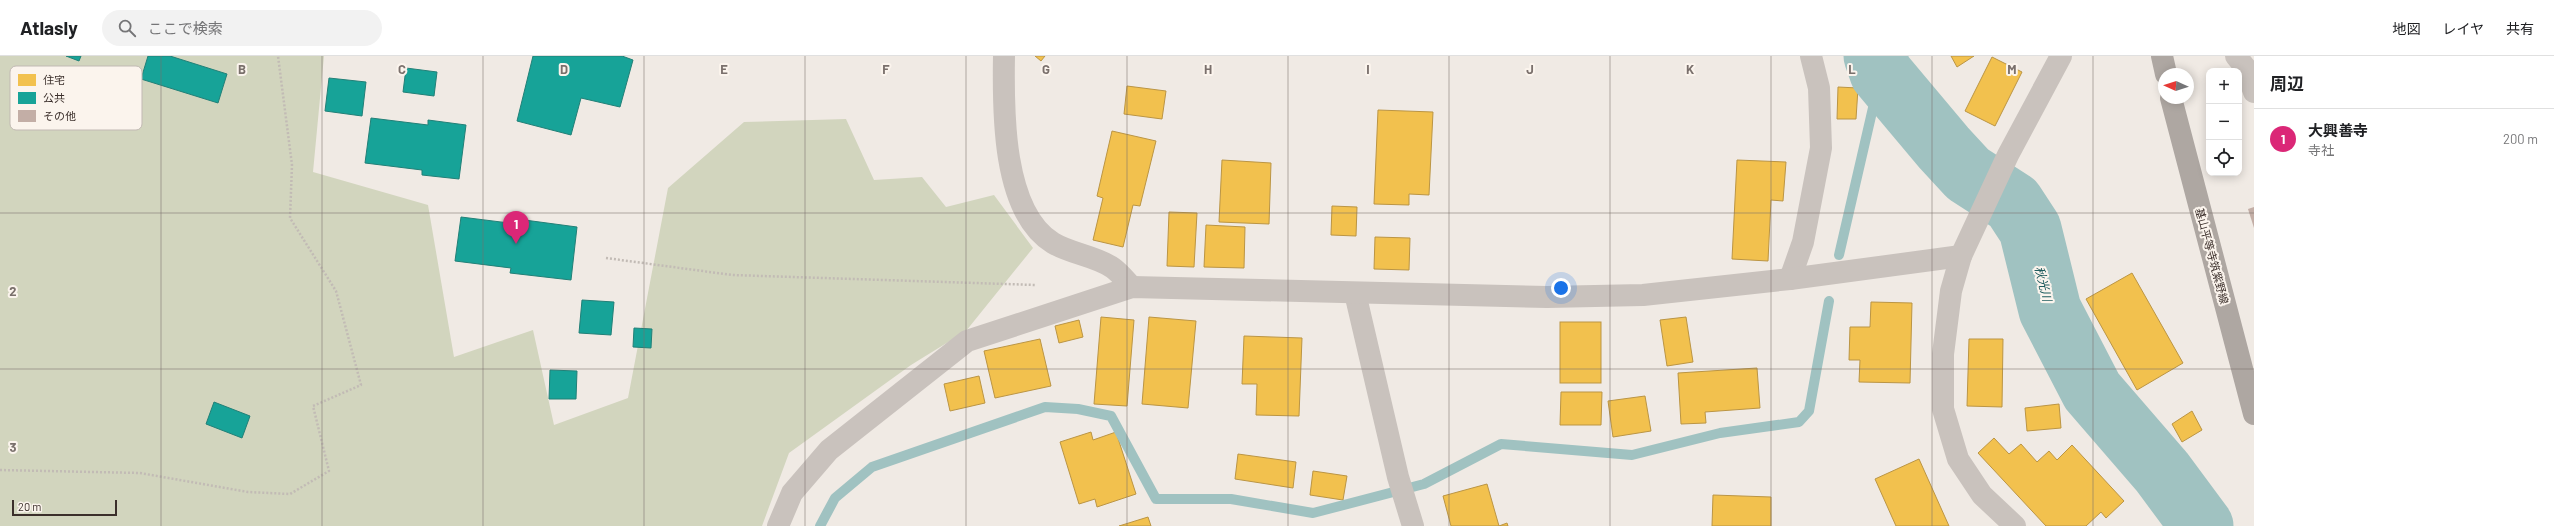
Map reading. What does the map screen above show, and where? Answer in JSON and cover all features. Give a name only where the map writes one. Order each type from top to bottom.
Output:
[{"type":"main road","points":[[2162,56],[2165,68]]},
{"type":"main road","name":"基山平等寺筑紫野線","points":[[2173,104],[2254,414]]},
{"type":"street","points":[[1004,56],[1004,99],[1013,184],[1027,218],[1053,243],[1113,268],[1132,287]]},
{"type":"street","points":[[1790,279],[1803,242],[1821,148],[1819,88],[1811,56]]},
{"type":"street","points":[[2015,526],[1982,495],[1958,459],[1943,409],[1943,354],[1951,291],[1961,256],[2008,155],[2061,56]]},
{"type":"street","points":[[2236,56],[2245,68],[2254,92]]},
{"type":"street","points":[[778,526],[792,493],[829,450],[967,341],[1132,287],[1547,297],[1643,294],[1790,279],[1961,256]]},
{"type":"street","points":[[1355,293],[1398,478],[1413,526]]},
{"type":"path","points":[[0,470],[140,473],[248,492],[290,494],[329,471],[313,406],[361,385],[336,291],[290,218],[292,165],[278,56]]},
{"type":"path","points":[[606,258],[732,275],[1041,286]]},
{"type":"green space","points":[[0,56],[324,56],[313,172],[428,205],[454,357],[533,330],[554,425],[628,398],[668,188],[744,122],[846,119],[874,180],[922,177],[946,207],[994,195],[1033,248],[966,331],[911,365],[789,453],[762,526],[0,526]]},
{"type":"building: 住宅","points":[[1035,56],[1045,56],[1041,61]]},
{"type":"building: 住宅","points":[[1951,56],[1974,56],[1957,67]]},
{"type":"building: 住宅","points":[[1992,57],[2022,72],[1995,126],[1965,111]]},
{"type":"building: 住宅","points":[[1127,86],[1166,91],[1162,119],[1124,114]]},
{"type":"building: 住宅","points":[[1838,87],[1858,88],[1856,119],[1837,119]]},
{"type":"building: 住宅","points":[[1378,110],[1433,112],[1429,195],[1409,194],[1409,205],[1374,204]]},
{"type":"building: 住宅","points":[[1112,131],[1156,141],[1140,206],[1133,205],[1123,247],[1093,240],[1103,198],[1097,196]]},
{"type":"building: 住宅","points":[[1222,160],[1271,163],[1269,224],[1219,222]]},
{"type":"building: 住宅","points":[[1737,160],[1786,162],[1783,201],[1771,200],[1768,261],[1732,259]]},
{"type":"building: 住宅","points":[[1332,206],[1357,207],[1356,236],[1331,235]]},
{"type":"building: 住宅","points":[[1169,212],[1197,213],[1194,267],[1167,266]]},
{"type":"building: 住宅","points":[[1206,225],[1245,227],[1244,268],[1204,267]]},
{"type":"building: 住宅","points":[[1375,237],[1410,238],[1409,270],[1374,269]]},
{"type":"building: 住宅","points":[[2132,273],[2183,363],[2137,390],[2086,299]]},
{"type":"building: 住宅","points":[[1871,302],[1912,303],[1910,383],[1859,382],[1860,360],[1849,360],[1850,327],[1870,327]]},
{"type":"building: 住宅","points":[[1101,317],[1134,320],[1127,406],[1094,404]]},
{"type":"building: 住宅","points":[[1149,317],[1196,321],[1188,408],[1142,404]]},
{"type":"building: 住宅","points":[[1686,317],[1693,362],[1667,366],[1660,320]]},
{"type":"building: 住宅","points":[[1079,320],[1083,337],[1059,343],[1055,326]]},
{"type":"building: 住宅","points":[[1560,322],[1601,322],[1601,383],[1560,383]]},
{"type":"building: 住宅","points":[[1244,336],[1302,338],[1299,416],[1256,415],[1257,384],[1242,384]]},
{"type":"building: 住宅","points":[[1040,339],[1051,386],[995,398],[984,351]]},
{"type":"building: 住宅","points":[[1969,339],[2003,339],[2002,407],[1967,406]]},
{"type":"building: 住宅","points":[[1757,368],[1760,408],[1705,412],[1706,423],[1681,424],[1678,373]]},
{"type":"building: 住宅","points":[[979,376],[985,403],[950,411],[944,384]]},
{"type":"building: 住宅","points":[[1561,392],[1602,392],[1601,425],[1560,425]]},
{"type":"building: 住宅","points":[[1645,396],[1651,431],[1613,437],[1608,401]]},
{"type":"building: 住宅","points":[[2059,404],[2061,428],[2027,431],[2025,408]]},
{"type":"building: 住宅","points":[[2192,411],[2202,430],[2182,442],[2172,424]]},
{"type":"building: 住宅","points":[[1091,432],[1093,440],[1116,432],[1136,494],[1097,507],[1095,499],[1079,504],[1060,442]]},
{"type":"building: 住宅","points":[[1994,438],[2009,454],[2021,444],[2037,462],[2049,451],[2057,460],[2072,445],[2124,501],[2106,518],[2101,512],[2086,526],[2046,526],[1978,453]]},
{"type":"building: 住宅","points":[[1238,454],[1296,462],[1293,488],[1235,479]]},
{"type":"building: 住宅","points":[[1919,459],[1949,526],[1896,526],[1875,479]]},
{"type":"building: 住宅","points":[[1313,471],[1347,476],[1343,500],[1310,495]]},
{"type":"building: 住宅","points":[[1487,484],[1499,526],[1451,526],[1443,496]]},
{"type":"building: 住宅","points":[[1713,495],[1771,497],[1771,526],[1712,526]]},
{"type":"building: 住宅","points":[[1148,517],[1151,526],[1119,526]]},
{"type":"building: 住宅","points":[[1507,523],[1508,526],[1499,526]]},
{"type":"building: 公共","points":[[66,56],[81,56],[79,61]]},
{"type":"building: 公共","points":[[148,56],[170,56],[227,74],[218,103],[142,79]]},
{"type":"building: 公共","points":[[533,56],[622,56],[633,60],[620,107],[581,98],[571,135],[517,121]]},
{"type":"building: 公共","points":[[406,68],[437,72],[434,96],[403,92]]},
{"type":"building: 公共","points":[[329,78],[366,82],[362,116],[325,111]]},
{"type":"building: 公共","points":[[371,118],[428,125],[428,120],[466,125],[459,179],[422,175],[422,170],[365,163]]},
{"type":"building: 公共","points":[[461,217],[517,224],[517,219],[577,227],[571,280],[510,273],[511,268],[455,261]]},
{"type":"building: 公共","points":[[582,300],[614,302],[611,335],[579,333]]},
{"type":"building: 公共","points":[[634,328],[652,329],[651,348],[633,347]]},
{"type":"building: 公共","points":[[550,370],[577,371],[576,399],[549,399]]},
{"type":"building: 公共","points":[[214,402],[250,416],[242,438],[206,424]]},
{"type":"building: その他","points":[[2254,207],[2254,228],[2248,209]]},
{"type":"waterway","name":"秋光川","points":[[1875,56],[1881,73],[1944,148],[1968,174],[2013,203],[2030,229],[2050,310],[2092,391],[2162,472],[2202,526]]},
{"type":"waterway","points":[[1839,255],[1881,73]]},
{"type":"waterway","points":[[820,526],[835,498],[872,467],[1045,407],[1078,409],[1111,416],[1156,499],[1231,499],[1313,513],[1424,484],[1501,444],[1632,455],[1720,433],[1799,422],[1809,411],[1829,301]]},
{"type":"place","name":"大興善寺","points":[[516,244]]}]
